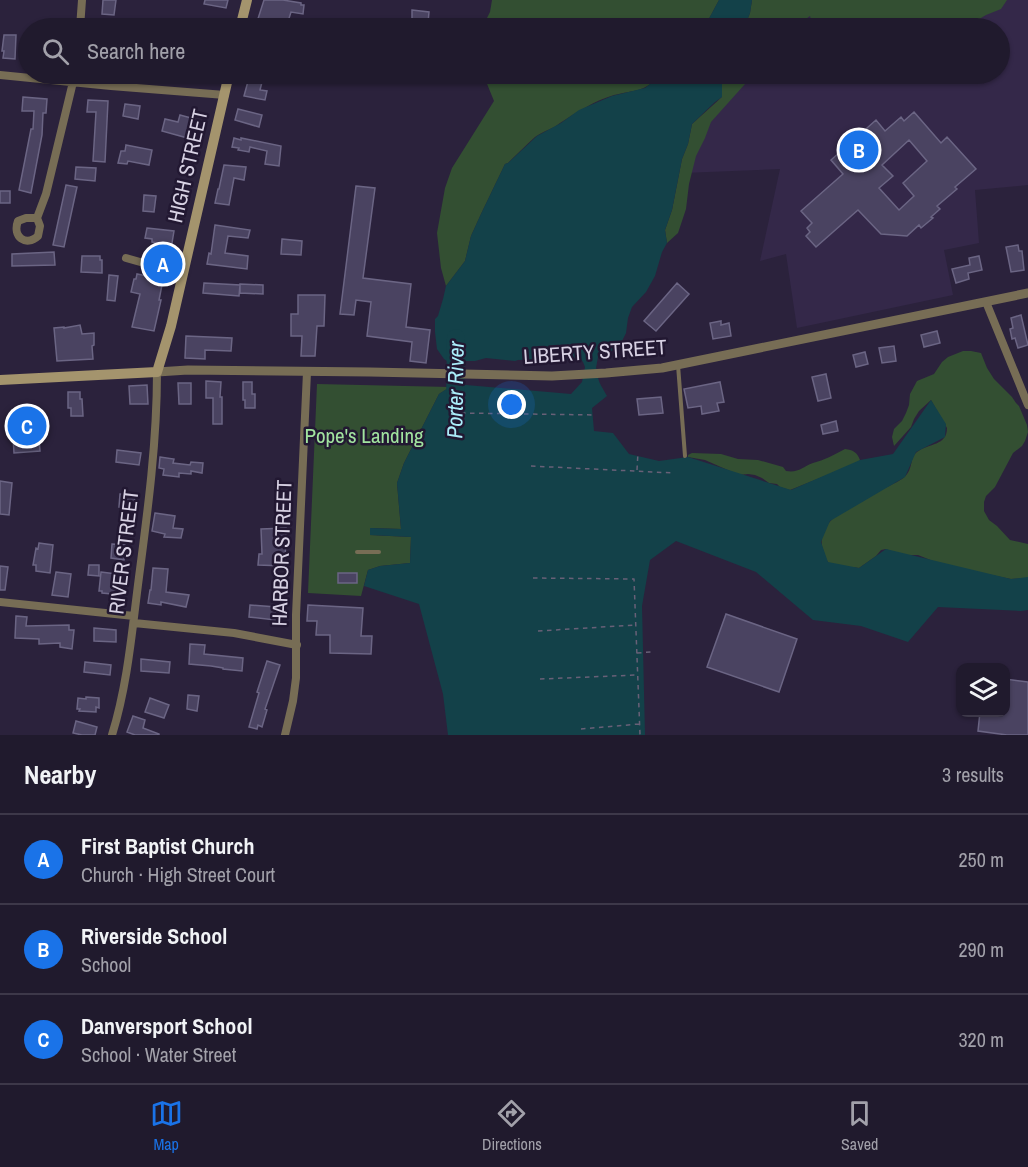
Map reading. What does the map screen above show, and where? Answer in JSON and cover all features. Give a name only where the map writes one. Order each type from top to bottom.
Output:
[{"type":"main road","points":[[242,18],[247,0]]},
{"type":"main road","name":"HIGH STREET","points":[[157,372],[171,326],[228,84]]},
{"type":"main road","points":[[0,380],[157,372]]},
{"type":"street","points":[[81,18],[82,0]]},
{"type":"street","points":[[0,75],[18,77]]},
{"type":"street","points":[[37,219],[46,194],[73,84]]},
{"type":"street","points":[[98,84],[225,94]]},
{"type":"street","points":[[126,258],[183,273]]},
{"type":"street","name":"LIBERTY STREET","points":[[157,372],[188,370],[552,376],[662,368],[1028,293]]},
{"type":"street","points":[[986,302],[1028,405]]},
{"type":"street","name":"RIVER STREET","points":[[112,735],[126,682],[134,620],[155,437],[157,372]]},
{"type":"street","name":"HARBOR STREET","points":[[285,735],[296,678],[296,615],[307,372]]},
{"type":"street","points":[[0,602],[234,633],[297,645]]},
{"type":"lane","points":[[678,364],[685,456]]},
{"type":"lane","points":[[357,552],[379,552]]},
{"type":"path","points":[[461,413],[596,415]]},
{"type":"path","points":[[637,471],[638,452]]},
{"type":"path","points":[[531,466],[674,472]]},
{"type":"path","points":[[533,578],[634,579],[640,735]]},
{"type":"path","points":[[538,632],[636,625]]},
{"type":"path","points":[[637,653],[651,652]]},
{"type":"path","points":[[540,678],[638,675]]},
{"type":"path","points":[[581,729],[640,724]]},
{"type":"shaded area","points":[[796,0],[1028,0],[1028,185],[975,190],[979,243],[944,250],[953,295],[797,328],[786,254],[760,261],[780,169],[683,173],[696,131],[731,84],[1010,84],[1010,18],[780,18]]},
{"type":"green space","points":[[492,0],[719,0],[709,18],[487,18]]},
{"type":"green space","points":[[752,0],[1007,0],[1001,9],[981,18],[811,18],[810,16],[807,18],[748,18]]},
{"type":"green space","points":[[487,84],[650,84],[600,100],[579,111],[538,135],[505,164],[471,236],[465,261],[446,286],[441,268],[437,233],[445,188],[452,168],[494,101]]},
{"type":"green space","points":[[722,84],[745,84],[711,122],[696,156],[686,209],[678,233],[667,243],[665,230],[672,210],[682,159],[692,124],[722,97]]},
{"type":"green space","points":[[963,351],[981,353],[994,379],[1019,406],[1027,425],[1028,432],[1025,441],[1013,453],[995,487],[986,496],[984,511],[989,520],[1010,540],[1028,544],[1028,578],[1011,579],[943,565],[918,555],[901,555],[886,549],[881,550],[859,568],[830,564],[823,550],[822,537],[827,525],[849,506],[902,479],[906,476],[917,452],[944,438],[947,428],[931,400],[919,411],[911,427],[894,446],[892,437],[894,429],[906,413],[910,394],[917,381],[934,374],[948,357]]},
{"type":"green space","name":"Pope's Landing","points":[[317,384],[450,387],[439,394],[404,463],[397,483],[401,529],[370,528],[370,535],[411,537],[410,563],[380,566],[368,570],[361,596],[308,593]]},
{"type":"green space","points":[[845,449],[854,452],[860,460],[790,490],[769,483],[755,475],[739,475],[705,460],[688,457],[692,453],[721,454],[738,459],[758,460],[783,467],[786,471],[794,471]]},
{"type":"water","points":[[719,0],[752,0],[748,18],[709,18]]},
{"type":"water","points":[[650,84],[722,84],[722,97],[692,124],[682,159],[672,210],[665,230],[667,243],[655,276],[646,292],[632,307],[626,333],[621,343],[616,349],[598,357],[596,368],[598,378],[607,396],[592,408],[594,431],[613,433],[629,454],[659,461],[688,457],[791,490],[860,460],[893,454],[931,400],[946,424],[945,437],[916,452],[905,477],[830,521],[821,542],[828,562],[859,568],[886,549],[1011,579],[1028,577],[1028,610],[938,607],[908,642],[861,626],[813,620],[756,572],[676,541],[650,560],[642,606],[645,735],[448,735],[443,694],[419,604],[364,586],[368,570],[380,566],[410,563],[411,537],[370,535],[370,528],[401,529],[397,483],[404,463],[439,394],[454,384],[571,394],[582,382],[585,367],[580,358],[559,361],[550,359],[515,361],[486,358],[475,361],[447,361],[437,349],[435,319],[438,316],[446,286],[465,261],[471,236],[505,164],[537,136],[579,110],[612,96],[645,88]]},
{"type":"building","points":[[103,0],[116,0],[114,15],[102,14]]},
{"type":"building","points":[[205,0],[228,0],[226,8],[204,4]]},
{"type":"building","points":[[264,0],[283,0],[304,5],[303,14],[291,12],[289,18],[258,18]]},
{"type":"building","points":[[412,10],[429,12],[428,18],[412,18]]},
{"type":"building","points":[[4,35],[16,35],[15,59],[3,58]]},
{"type":"building","points":[[247,84],[262,84],[260,90],[267,91],[265,100],[244,96]]},
{"type":"building","points":[[23,97],[47,99],[31,193],[19,190],[31,129],[33,129],[34,111],[22,111]]},
{"type":"building","points":[[88,100],[108,101],[105,162],[93,161],[96,112],[87,112]]},
{"type":"building","points":[[125,104],[140,106],[138,119],[123,116]]},
{"type":"building","points":[[238,109],[262,115],[259,127],[235,120]]},
{"type":"building","points":[[914,112],[941,143],[947,137],[976,169],[937,206],[940,209],[931,217],[933,218],[921,228],[919,225],[907,236],[881,234],[858,210],[816,247],[806,236],[810,232],[807,228],[812,223],[801,211],[843,174],[831,160],[876,120],[885,131],[901,117],[904,121]],"holes":[[[909,140],[927,161],[903,183],[914,196],[899,210],[879,188],[893,176],[882,165]]]},
{"type":"building","points":[[180,115],[195,119],[191,139],[162,131],[165,119],[178,122]]},
{"type":"building","points":[[234,138],[281,146],[279,166],[265,164],[267,151],[250,147],[249,152],[232,147]]},
{"type":"building","points":[[126,145],[152,150],[149,165],[128,161],[127,164],[118,163],[121,151],[125,151]]},
{"type":"building","points":[[224,165],[246,167],[244,180],[234,178],[229,205],[215,203]]},
{"type":"building","points":[[76,167],[96,168],[95,181],[75,179]]},
{"type":"building","points":[[66,185],[77,187],[64,247],[53,245]]},
{"type":"building","points":[[356,186],[375,188],[363,278],[411,284],[406,327],[430,330],[426,363],[410,361],[412,342],[367,336],[371,302],[356,300],[354,315],[340,314]]},
{"type":"building","points":[[0,191],[10,191],[10,203],[0,203]]},
{"type":"building","points":[[144,195],[156,196],[154,212],[143,211]]},
{"type":"building","points":[[215,225],[250,230],[248,238],[228,236],[225,253],[248,256],[247,269],[207,264],[209,253],[211,254]]},
{"type":"building","points":[[147,228],[174,231],[171,249],[158,247],[158,243],[145,238]]},
{"type":"building","points":[[282,239],[302,241],[301,255],[281,254]]},
{"type":"building","points":[[1018,245],[1019,251],[1022,251],[1024,270],[1011,272],[1006,247]]},
{"type":"building","points":[[54,252],[55,265],[12,266],[12,254]]},
{"type":"building","points":[[82,256],[100,256],[102,273],[81,272]]},
{"type":"building","points":[[979,256],[982,270],[968,273],[969,279],[956,283],[952,269],[970,265],[969,258]]},
{"type":"building","points":[[148,273],[158,275],[157,279],[163,280],[154,331],[132,327],[140,294],[131,292],[134,279],[137,274],[147,276]]},
{"type":"building","points":[[109,275],[118,276],[115,301],[107,300]]},
{"type":"building","points":[[204,283],[240,285],[239,296],[203,293]]},
{"type":"building","points":[[677,283],[689,294],[656,331],[644,321]]},
{"type":"building","points":[[240,284],[263,285],[263,294],[240,293]]},
{"type":"building","points":[[298,295],[325,295],[324,326],[317,326],[315,356],[301,356],[302,336],[291,336],[291,314],[298,314]]},
{"type":"building","points":[[1021,315],[1028,345],[1018,348],[1015,338],[1012,339],[1011,318]]},
{"type":"building","points":[[721,321],[721,325],[729,323],[731,336],[713,339],[710,323]]},
{"type":"building","points":[[80,325],[82,334],[94,333],[93,359],[57,361],[54,328]]},
{"type":"building","points":[[937,331],[940,343],[924,347],[921,335]]},
{"type":"building","points":[[186,336],[232,338],[231,351],[205,350],[205,359],[185,358]]},
{"type":"building","points":[[894,346],[896,361],[882,363],[879,348]]},
{"type":"building","points":[[865,352],[868,364],[856,367],[853,355]]},
{"type":"building","points":[[826,374],[831,398],[818,401],[812,377]]},
{"type":"building","points":[[206,381],[221,382],[222,424],[213,424],[213,398],[206,398]]},
{"type":"building","points":[[243,382],[252,382],[255,408],[245,408]]},
{"type":"building","points":[[720,382],[724,402],[717,403],[719,411],[702,414],[701,406],[688,408],[684,389]]},
{"type":"building","points":[[178,383],[191,383],[191,404],[179,404]]},
{"type":"building","points":[[147,385],[148,404],[130,404],[129,386]]},
{"type":"building","points":[[68,392],[80,392],[83,416],[71,416],[71,408],[68,408]]},
{"type":"building","points":[[661,397],[663,413],[639,415],[637,399]]},
{"type":"building","points":[[37,408],[38,422],[43,421],[44,437],[39,437],[40,451],[14,453],[13,437],[9,437],[8,423],[13,422],[12,410]]},
{"type":"building","points":[[836,421],[838,431],[823,434],[821,425]]},
{"type":"building","points":[[117,450],[141,453],[139,465],[116,462]]},
{"type":"building","points":[[160,457],[174,459],[173,463],[190,465],[191,462],[203,463],[202,473],[191,471],[191,474],[179,473],[179,477],[163,475],[164,469],[159,468]]},
{"type":"building","points":[[0,481],[12,483],[9,515],[0,514]]},
{"type":"building","points":[[120,494],[135,495],[134,508],[119,507]]},
{"type":"building","points":[[155,513],[175,516],[173,528],[183,529],[181,538],[164,537],[165,534],[152,531]]},
{"type":"building","points":[[286,528],[285,566],[258,565],[259,554],[262,554],[261,529]]},
{"type":"building","points":[[39,543],[53,545],[50,573],[36,571],[36,565],[33,565]]},
{"type":"building","points":[[112,544],[125,545],[124,560],[111,558]]},
{"type":"building","points":[[89,565],[99,565],[99,576],[88,575]]},
{"type":"building","points":[[0,566],[8,567],[5,590],[0,590]]},
{"type":"building","points":[[153,568],[168,569],[166,592],[189,595],[186,607],[161,602],[161,605],[148,603]]},
{"type":"building","points":[[56,572],[71,574],[68,597],[52,595]]},
{"type":"building","points":[[101,572],[124,575],[122,595],[99,591]]},
{"type":"building","points":[[338,573],[357,573],[357,583],[338,583]]},
{"type":"building","points":[[250,605],[276,607],[275,620],[249,617]]},
{"type":"building","points":[[308,605],[363,608],[361,636],[372,636],[371,654],[330,653],[330,635],[316,635],[317,621],[307,621]]},
{"type":"building","points":[[726,614],[797,639],[779,692],[707,667]]},
{"type":"building","points":[[16,616],[27,617],[26,626],[69,625],[69,630],[74,630],[72,649],[60,647],[60,643],[39,644],[39,639],[15,638]]},
{"type":"building","points":[[94,628],[116,630],[116,642],[94,641]]},
{"type":"building","points":[[190,644],[205,645],[204,654],[243,658],[242,671],[189,664]]},
{"type":"building","points":[[141,659],[170,662],[169,673],[141,671]]},
{"type":"building","points":[[267,661],[280,665],[265,709],[267,710],[262,727],[258,725],[257,729],[249,727]]},
{"type":"building","points":[[85,662],[111,665],[110,675],[84,672]]},
{"type":"building","points":[[1010,680],[1028,682],[1028,735],[978,731],[979,717],[1010,717]]},
{"type":"building","points":[[188,695],[199,696],[197,711],[187,709]]},
{"type":"building","points":[[86,697],[99,698],[99,708],[96,707],[96,712],[77,709],[78,698],[86,699]]},
{"type":"building","points":[[150,698],[169,705],[164,718],[145,712]]},
{"type":"building","points":[[133,716],[145,720],[143,728],[159,735],[135,735],[127,732]]},
{"type":"building","points":[[76,721],[97,727],[95,735],[73,733]]},
{"type":"waterway","name":"Porter River","points":[[455,406],[456,338]]},
{"type":"place","name":"Riverside School","points":[[859,150]]},
{"type":"place","name":"First Baptist Church","points":[[163,264]]},
{"type":"place","name":"Danversport School","points":[[27,426]]}]
